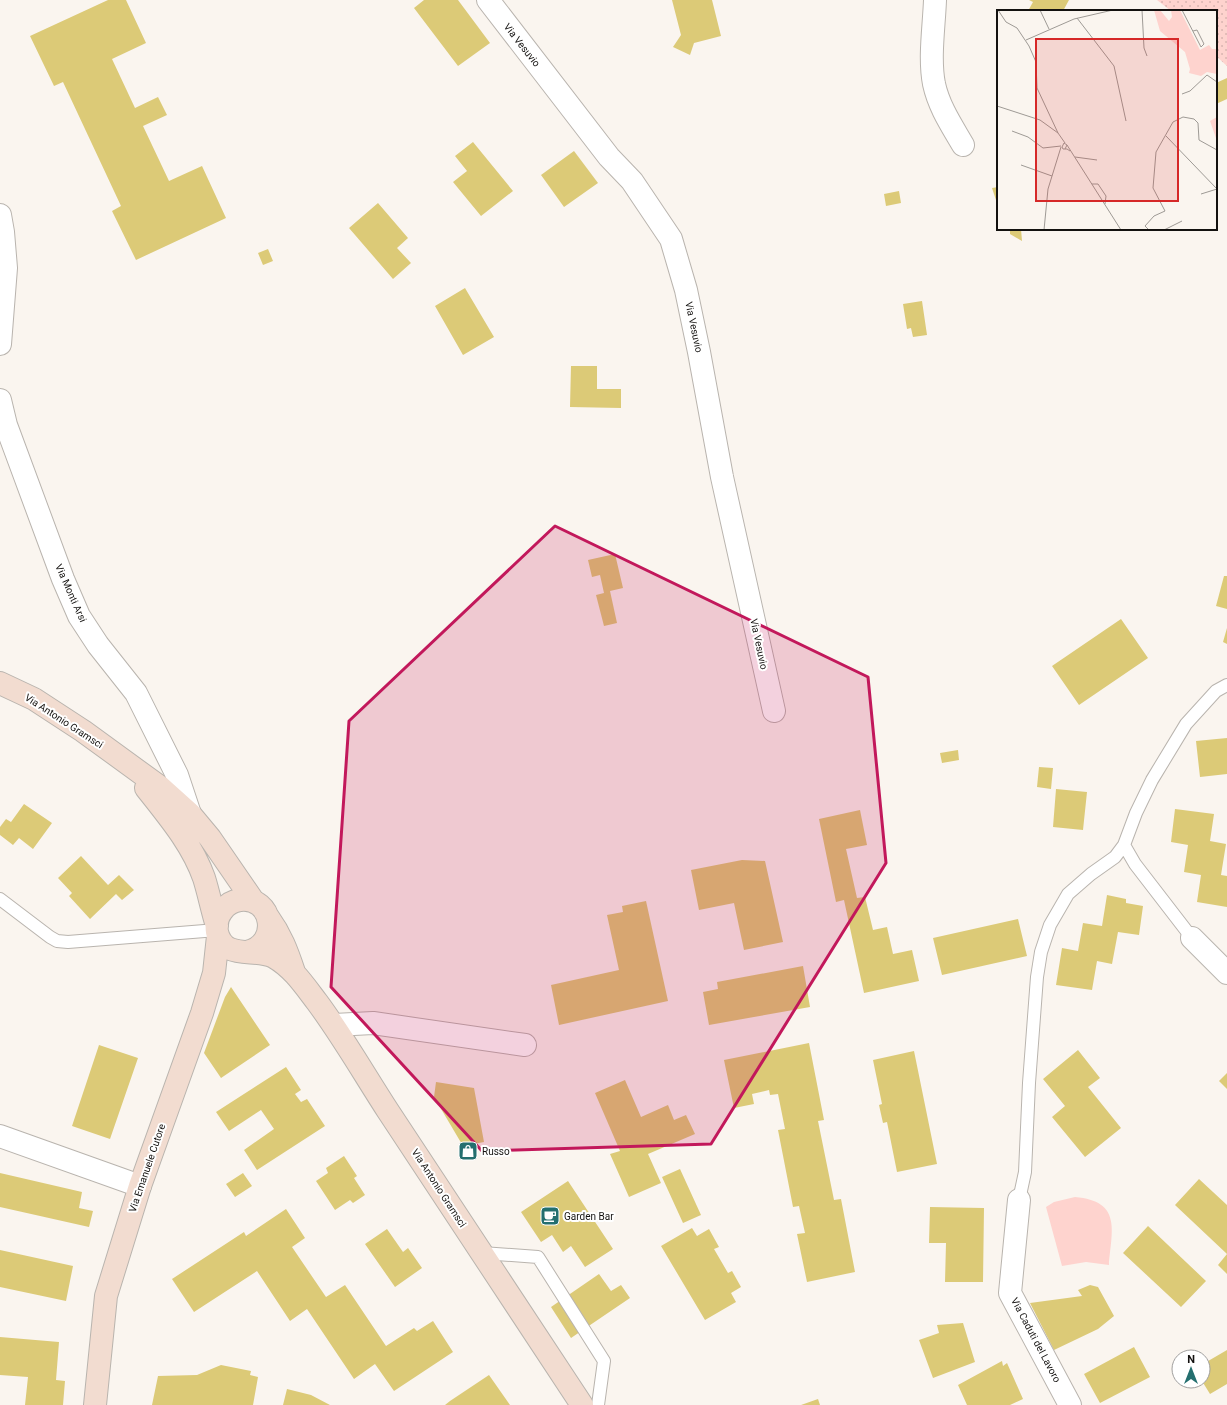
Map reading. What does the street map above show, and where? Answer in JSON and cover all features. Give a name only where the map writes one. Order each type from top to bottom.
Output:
[{"type":"main road","name":"Via Antonio Gramsci","points":[[0,683],[34,699],[83,732],[126,764]]},
{"type":"main road","points":[[126,764],[160,787],[190,814],[210,838],[261,910],[278,931],[286,945],[294,972]]},
{"type":"main road","points":[[126,764],[177,827],[192,852],[204,878],[220,940],[227,948],[237,952],[271,956],[282,962],[294,972]]},
{"type":"main road","points":[[217,931],[217,920],[222,911],[229,904],[239,900],[261,910],[270,928],[267,938],[257,949],[247,952]]},
{"type":"main road","name":"Via Emanuele Cutore","points":[[95,1405],[106,1296],[140,1186],[202,1013],[214,973],[217,931]]},
{"type":"main road","name":"Via Antonio Gramsci","points":[[294,972],[334,1025],[387,1110],[582,1405]]},
{"type":"street","name":"Via Vesuvio","points":[[488,0],[610,157],[632,181],[671,239],[688,298],[722,477],[774,711]]},
{"type":"street","points":[[935,0],[932,62],[934,84],[942,110],[963,145]]},
{"type":"street","points":[[0,215],[6,268],[0,344]]},
{"type":"street","name":"Via Monti Arsi","points":[[0,400],[6,425],[60,572],[79,616],[98,645],[136,693],[177,775],[190,814]]},
{"type":"street","points":[[1192,938],[1227,973]]},
{"type":"street","points":[[334,1025],[373,1023],[525,1045]]},
{"type":"street","points":[[0,1136],[140,1186]]},
{"type":"street","name":"Via Caduti del Lavoro","points":[[1019,1200],[1010,1293],[1070,1405]]},
{"type":"lane","points":[[1019,1200],[1025,1172],[1029,1075],[1037,977],[1041,952],[1050,925],[1068,894],[1091,874],[1115,857],[1124,845],[1136,813],[1152,780],[1186,724],[1216,691],[1227,685]]},
{"type":"lane","points":[[1124,845],[1135,864],[1192,938]]},
{"type":"lane","points":[[0,898],[57,941],[68,942],[217,931]]},
{"type":"lane","points":[[482,1253],[538,1257],[604,1361],[598,1405]]},
{"type":"highlighted area","points":[[555,526],[868,677],[886,863],[711,1144],[482,1151],[331,987],[349,721]]},
{"type":"shaded area","points":[[1157,0],[1227,0],[1227,66],[1217,57],[1217,10],[1170,10]]},
{"type":"shaded area","points":[[1075,1197],[1101,1204],[1111,1219],[1112,1240],[1109,1265],[1086,1262],[1062,1266],[1046,1207],[1054,1202]]},
{"type":"building","points":[[108,0],[126,0],[146,43],[112,59],[135,108],[158,97],[167,115],[143,126],[169,181],[202,166],[226,218],[136,260],[112,211],[121,206],[63,82],[54,86],[30,36]]},
{"type":"building","points":[[424,0],[458,0],[490,43],[458,66],[414,8]]},
{"type":"building","points":[[672,0],[712,0],[721,36],[694,43],[690,55],[673,47],[681,35]]},
{"type":"building","points":[[1029,0],[1069,0],[1064,10],[1029,10],[1033,2]]},
{"type":"building","points":[[1227,78],[1227,99],[1217,104],[1217,83]]},
{"type":"building","points":[[473,142],[513,191],[481,216],[453,182],[467,171],[455,156]]},
{"type":"building","points":[[574,151],[598,183],[564,207],[541,175]]},
{"type":"building","points":[[997,187],[997,200],[996,200],[992,188]]},
{"type":"building","points":[[899,191],[901,203],[886,206],[884,194]]},
{"type":"building","points":[[378,203],[408,238],[397,248],[411,263],[393,279],[349,228]]},
{"type":"building","points":[[1010,230],[1021,230],[1022,241],[1010,234]]},
{"type":"building","points":[[268,249],[273,261],[263,265],[258,253]]},
{"type":"building","points":[[465,288],[494,337],[463,355],[435,306]]},
{"type":"building","points":[[922,301],[927,335],[913,337],[911,328],[907,329],[903,304]]},
{"type":"building","points":[[571,366],[597,366],[597,389],[621,389],[621,408],[570,407]]},
{"type":"building","points":[[615,554],[623,588],[610,591],[617,623],[604,626],[596,595],[604,593],[600,575],[592,577],[588,560]]},
{"type":"building","points":[[1224,576],[1227,576],[1227,609],[1216,606]]},
{"type":"building","points":[[1121,619],[1148,658],[1079,705],[1052,666]]},
{"type":"building","points":[[1227,628],[1227,644],[1223,642]]},
{"type":"building","points":[[1227,738],[1227,774],[1200,777],[1196,741]]},
{"type":"building","points":[[958,750],[959,760],[942,763],[940,753]]},
{"type":"building","points":[[1039,767],[1053,768],[1051,789],[1037,787]]},
{"type":"building","points":[[1056,789],[1087,792],[1083,830],[1053,827]]},
{"type":"building","points":[[24,804],[52,823],[33,849],[19,838],[13,845],[0,835],[0,827],[6,819],[11,822]]},
{"type":"building","points":[[1175,809],[1214,814],[1210,841],[1226,844],[1221,875],[1227,876],[1227,907],[1197,902],[1201,875],[1184,872],[1188,845],[1171,842]]},
{"type":"building","points":[[860,810],[867,845],[846,849],[857,898],[865,897],[873,930],[887,927],[893,954],[912,950],[919,981],[864,993],[844,900],[836,902],[819,819]]},
{"type":"building","points":[[81,856],[108,885],[119,875],[134,890],[122,900],[116,894],[90,919],[69,896],[72,893],[58,878]]},
{"type":"building","points":[[742,860],[765,861],[783,942],[744,950],[734,903],[699,910],[691,870]]},
{"type":"building","points":[[1107,895],[1126,899],[1126,903],[1143,906],[1139,935],[1118,932],[1112,964],[1097,961],[1092,990],[1056,985],[1062,948],[1078,951],[1083,923],[1102,926]]},
{"type":"building","points":[[646,901],[668,1001],[559,1025],[551,985],[619,970],[607,915],[623,912],[622,906]]},
{"type":"building","points":[[1018,919],[1027,956],[942,975],[933,938]]},
{"type":"building","points":[[803,966],[810,1007],[709,1025],[703,992],[718,989],[717,982]]},
{"type":"building","points":[[231,987],[270,1045],[221,1078],[204,1053],[225,997]]},
{"type":"building","points":[[809,1043],[824,1120],[818,1121],[834,1200],[841,1199],[855,1272],[807,1282],[797,1234],[805,1233],[799,1206],[793,1207],[778,1130],[785,1129],[778,1094],[770,1095],[769,1090],[752,1094],[754,1104],[734,1108],[724,1060]]},
{"type":"building","points":[[99,1045],[138,1058],[110,1139],[72,1126]]},
{"type":"building","points":[[1078,1050],[1100,1078],[1088,1087],[1121,1128],[1085,1157],[1052,1117],[1065,1106],[1043,1079]]},
{"type":"building","points":[[914,1051],[937,1164],[897,1172],[887,1122],[883,1123],[879,1105],[882,1104],[873,1060]]},
{"type":"building","points":[[286,1067],[301,1090],[295,1094],[301,1102],[307,1099],[325,1126],[257,1170],[244,1150],[274,1129],[261,1110],[229,1131],[216,1112]]},
{"type":"building","points":[[1227,1073],[1227,1089],[1219,1081]]},
{"type":"building","points":[[625,1080],[641,1117],[668,1105],[674,1120],[686,1115],[695,1134],[648,1154],[661,1183],[629,1197],[610,1154],[620,1151],[595,1093]]},
{"type":"building","points":[[436,1082],[474,1088],[484,1142],[463,1146],[434,1097]]},
{"type":"building","points":[[344,1156],[357,1176],[354,1178],[365,1195],[353,1203],[350,1200],[335,1210],[316,1181],[328,1173],[326,1168]]},
{"type":"building","points":[[680,1169],[701,1215],[683,1223],[662,1177]]},
{"type":"building","points":[[0,1173],[82,1192],[79,1208],[93,1211],[89,1227],[0,1207]]},
{"type":"building","points":[[243,1173],[252,1186],[235,1197],[226,1184]]},
{"type":"building","points":[[1199,1179],[1227,1205],[1227,1254],[1175,1205]]},
{"type":"building","points":[[568,1181],[613,1249],[585,1267],[571,1246],[563,1252],[552,1235],[541,1242],[521,1212]]},
{"type":"building","points":[[930,1207],[984,1208],[983,1282],[945,1282],[946,1243],[929,1243]]},
{"type":"building","points":[[286,1209],[305,1238],[292,1247],[326,1297],[345,1285],[386,1346],[414,1328],[417,1331],[433,1321],[453,1352],[394,1391],[375,1364],[354,1379],[307,1309],[290,1321],[257,1271],[194,1312],[172,1279],[244,1232],[246,1236]]},
{"type":"building","points":[[1148,1226],[1206,1281],[1181,1307],[1123,1253]]},
{"type":"building","points":[[692,1228],[697,1236],[709,1229],[719,1247],[714,1249],[728,1273],[732,1271],[741,1287],[731,1293],[736,1302],[705,1320],[661,1246]]},
{"type":"building","points":[[387,1229],[403,1252],[408,1248],[422,1268],[395,1287],[365,1244]]},
{"type":"building","points":[[0,1250],[73,1266],[66,1301],[0,1287]]},
{"type":"building","points":[[1227,1254],[1227,1274],[1218,1265]]},
{"type":"building","points":[[599,1274],[611,1291],[621,1285],[630,1298],[571,1338],[551,1307]]},
{"type":"building","points":[[1090,1285],[1098,1287],[1114,1316],[1098,1329],[1054,1350],[1030,1303],[1082,1296],[1078,1290]]},
{"type":"building","points":[[963,1323],[975,1362],[933,1378],[919,1340],[939,1333],[937,1325]]},
{"type":"building","points":[[0,1337],[59,1342],[56,1380],[65,1381],[63,1405],[25,1405],[28,1377],[0,1375]]},
{"type":"building","points":[[1134,1347],[1150,1377],[1100,1403],[1084,1374]]},
{"type":"building","points":[[1227,1350],[1227,1384],[1210,1394],[1207,1389],[1211,1389],[1211,1359]]},
{"type":"building","points":[[1002,1361],[1003,1366],[1007,1363],[1023,1399],[1010,1405],[967,1405],[958,1385]]},
{"type":"building","points":[[221,1365],[251,1371],[250,1375],[258,1377],[253,1405],[152,1405],[158,1376],[197,1375]]},
{"type":"building","points":[[489,1375],[510,1405],[445,1405],[450,1401]]},
{"type":"building","points":[[287,1389],[311,1395],[330,1405],[283,1405]]},
{"type":"building","points":[[818,1399],[820,1405],[801,1405]]},
{"type":"place","name":"Russo","points":[[468,1151]]},
{"type":"place","name":"Garden Bar","points":[[550,1216]]}]
